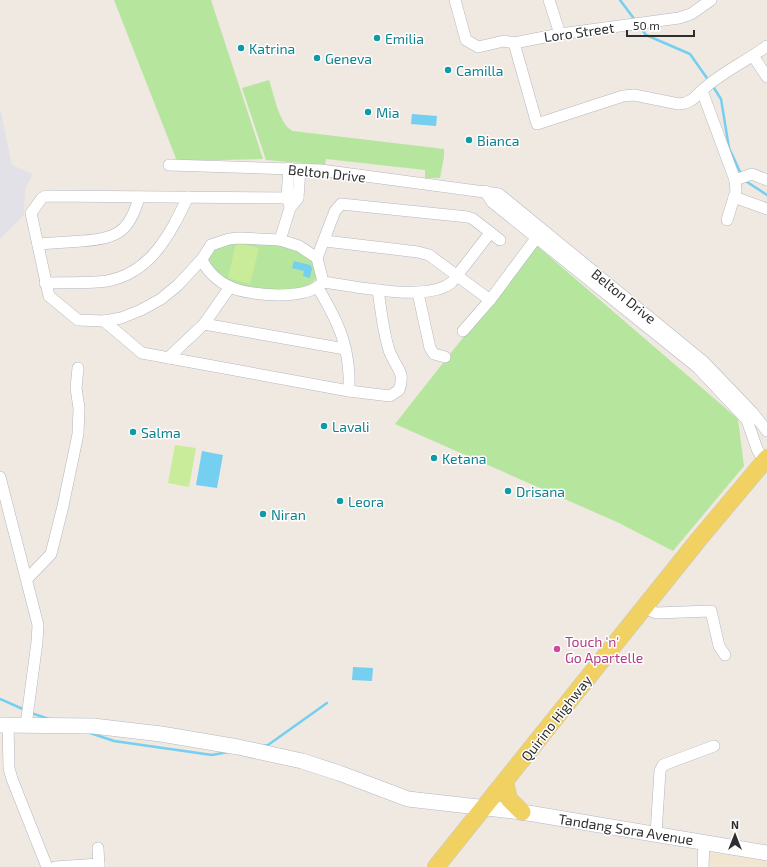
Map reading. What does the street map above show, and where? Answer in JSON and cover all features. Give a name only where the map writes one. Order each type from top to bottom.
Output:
[{"type":"main road","name":"Quirino Highway","points":[[436,867],[766,459]]},
{"type":"main road","name":"Tandang Sora Avenue","points":[[4,725],[93,726],[142,731],[238,747],[302,761],[338,772],[408,799],[522,812],[767,853]]},
{"type":"main road","points":[[505,782],[509,799],[522,812]]},
{"type":"street","name":"Loro Street","points":[[455,0],[466,40],[472,45],[484,47],[504,41],[514,43],[560,34],[679,18],[690,14],[711,0]]},
{"type":"street","points":[[549,0],[560,34]]},
{"type":"street","points":[[514,43],[537,124],[623,96],[634,95],[685,104],[698,97],[704,89],[767,46]]},
{"type":"street","points":[[753,56],[767,77]]},
{"type":"street","points":[[704,89],[735,180],[734,197],[727,220]]},
{"type":"street","name":"Belton Drive","points":[[169,165],[289,168],[500,194],[681,348],[697,367],[765,430],[753,436]]},
{"type":"street","points":[[289,168],[292,197]]},
{"type":"street","points":[[280,240],[300,169]]},
{"type":"street","points":[[735,180],[752,174],[767,180]]},
{"type":"street","name":"Belton Drive","points":[[485,191],[492,202],[681,348]]},
{"type":"street","points":[[292,197],[46,196],[42,198],[31,214],[49,296],[78,320],[104,321],[121,318],[141,310],[161,299],[178,285],[202,259],[211,245],[229,239],[280,240],[299,246],[317,258]]},
{"type":"street","points":[[38,244],[100,240],[112,237],[131,220],[139,197]]},
{"type":"street","points":[[46,283],[104,281],[127,274],[147,262],[158,250],[188,197]]},
{"type":"street","points":[[734,197],[767,209]]},
{"type":"street","points":[[349,390],[350,373],[345,349],[336,318],[320,285],[317,258],[336,210],[341,204],[468,217],[473,219],[500,240]]},
{"type":"street","points":[[202,259],[205,266],[212,274],[230,287],[274,295],[293,294],[320,285],[418,293],[435,291],[448,286],[458,276],[490,232]]},
{"type":"street","points":[[463,331],[490,300],[538,237]]},
{"type":"street","points":[[325,241],[418,252],[429,255],[490,300]]},
{"type":"street","points":[[168,358],[204,324],[230,287]]},
{"type":"street","points":[[104,321],[142,353],[390,396],[399,390],[402,381],[401,374],[394,364],[389,350],[383,324],[378,290]]},
{"type":"street","points":[[418,293],[430,348],[434,354],[445,356]]},
{"type":"street","points":[[204,324],[345,349]]},
{"type":"street","points":[[27,579],[51,554],[63,506],[78,434],[79,408],[76,388],[78,368]]},
{"type":"street","name":"Belton Drive","points":[[750,417],[753,436],[766,459]]},
{"type":"street","points":[[0,477],[2,492],[27,579],[36,616],[38,633],[26,725]]},
{"type":"street","points":[[644,608],[656,613],[711,611],[719,646],[725,655]]},
{"type":"street","points":[[4,725],[9,768],[12,779],[47,867]]},
{"type":"street","points":[[656,834],[660,771],[663,765],[714,746]]},
{"type":"street","points":[[703,867],[704,842]]},
{"type":"street","points":[[55,867],[99,865],[98,848]]},
{"type":"shaded area","points":[[0,108],[12,165],[33,174],[25,189],[24,215],[0,239]]},
{"type":"shaded area","points":[[704,852],[767,859],[767,867],[704,867]]},
{"type":"green space","points":[[114,0],[211,0],[263,159],[177,161]]},
{"type":"green space","points":[[269,80],[281,116],[288,128],[293,131],[444,149],[440,178],[425,178],[425,170],[326,159],[325,165],[266,160],[242,88]]},
{"type":"green space","points":[[230,243],[273,244],[295,250],[306,256],[314,264],[317,274],[315,280],[304,287],[281,291],[255,289],[231,282],[217,273],[208,258],[212,251]]},
{"type":"green space","points":[[236,243],[259,248],[250,284],[228,278]]},
{"type":"green space","points":[[536,245],[738,419],[744,466],[673,551],[619,523],[395,424]]},
{"type":"green space","points":[[175,445],[196,448],[189,487],[168,483]]},
{"type":"water","points":[[412,114],[437,116],[436,126],[411,124]]},
{"type":"water","points":[[294,261],[310,265],[312,268],[310,278],[303,276],[304,271],[292,268]]},
{"type":"water","points":[[202,451],[223,455],[217,488],[196,485]]},
{"type":"water","points":[[353,667],[373,668],[372,681],[352,680]]},
{"type":"waterway","points":[[620,0],[635,20]]},
{"type":"waterway","points":[[640,27],[646,35],[690,54],[709,81]]},
{"type":"waterway","points":[[712,85],[721,99],[729,148],[741,174]]},
{"type":"waterway","points":[[744,180],[767,195]]},
{"type":"waterway","points":[[0,699],[25,710]]},
{"type":"waterway","points":[[263,746],[268,745],[327,703]]},
{"type":"waterway","points":[[31,713],[49,719]]},
{"type":"waterway","points":[[90,733],[114,741],[212,755],[228,752]]},
{"type":"place","name":"Emilia","points":[[377,38]]},
{"type":"place","name":"Katrina","points":[[241,48]]},
{"type":"place","name":"Geneva","points":[[317,58]]},
{"type":"place","name":"Camilla","points":[[448,70]]},
{"type":"place","name":"Mia","points":[[368,112]]},
{"type":"place","name":"Bianca","points":[[469,140]]},
{"type":"place","name":"Lavali","points":[[324,426]]},
{"type":"place","name":"Salma","points":[[133,432]]},
{"type":"place","name":"Ketana","points":[[434,458]]},
{"type":"place","name":"Drisana","points":[[508,491]]},
{"type":"place","name":"Leora","points":[[340,501]]},
{"type":"place","name":"Niran","points":[[263,514]]},
{"type":"place","name":"Touch 'n' Go Apartelle","points":[[557,649]]}]
